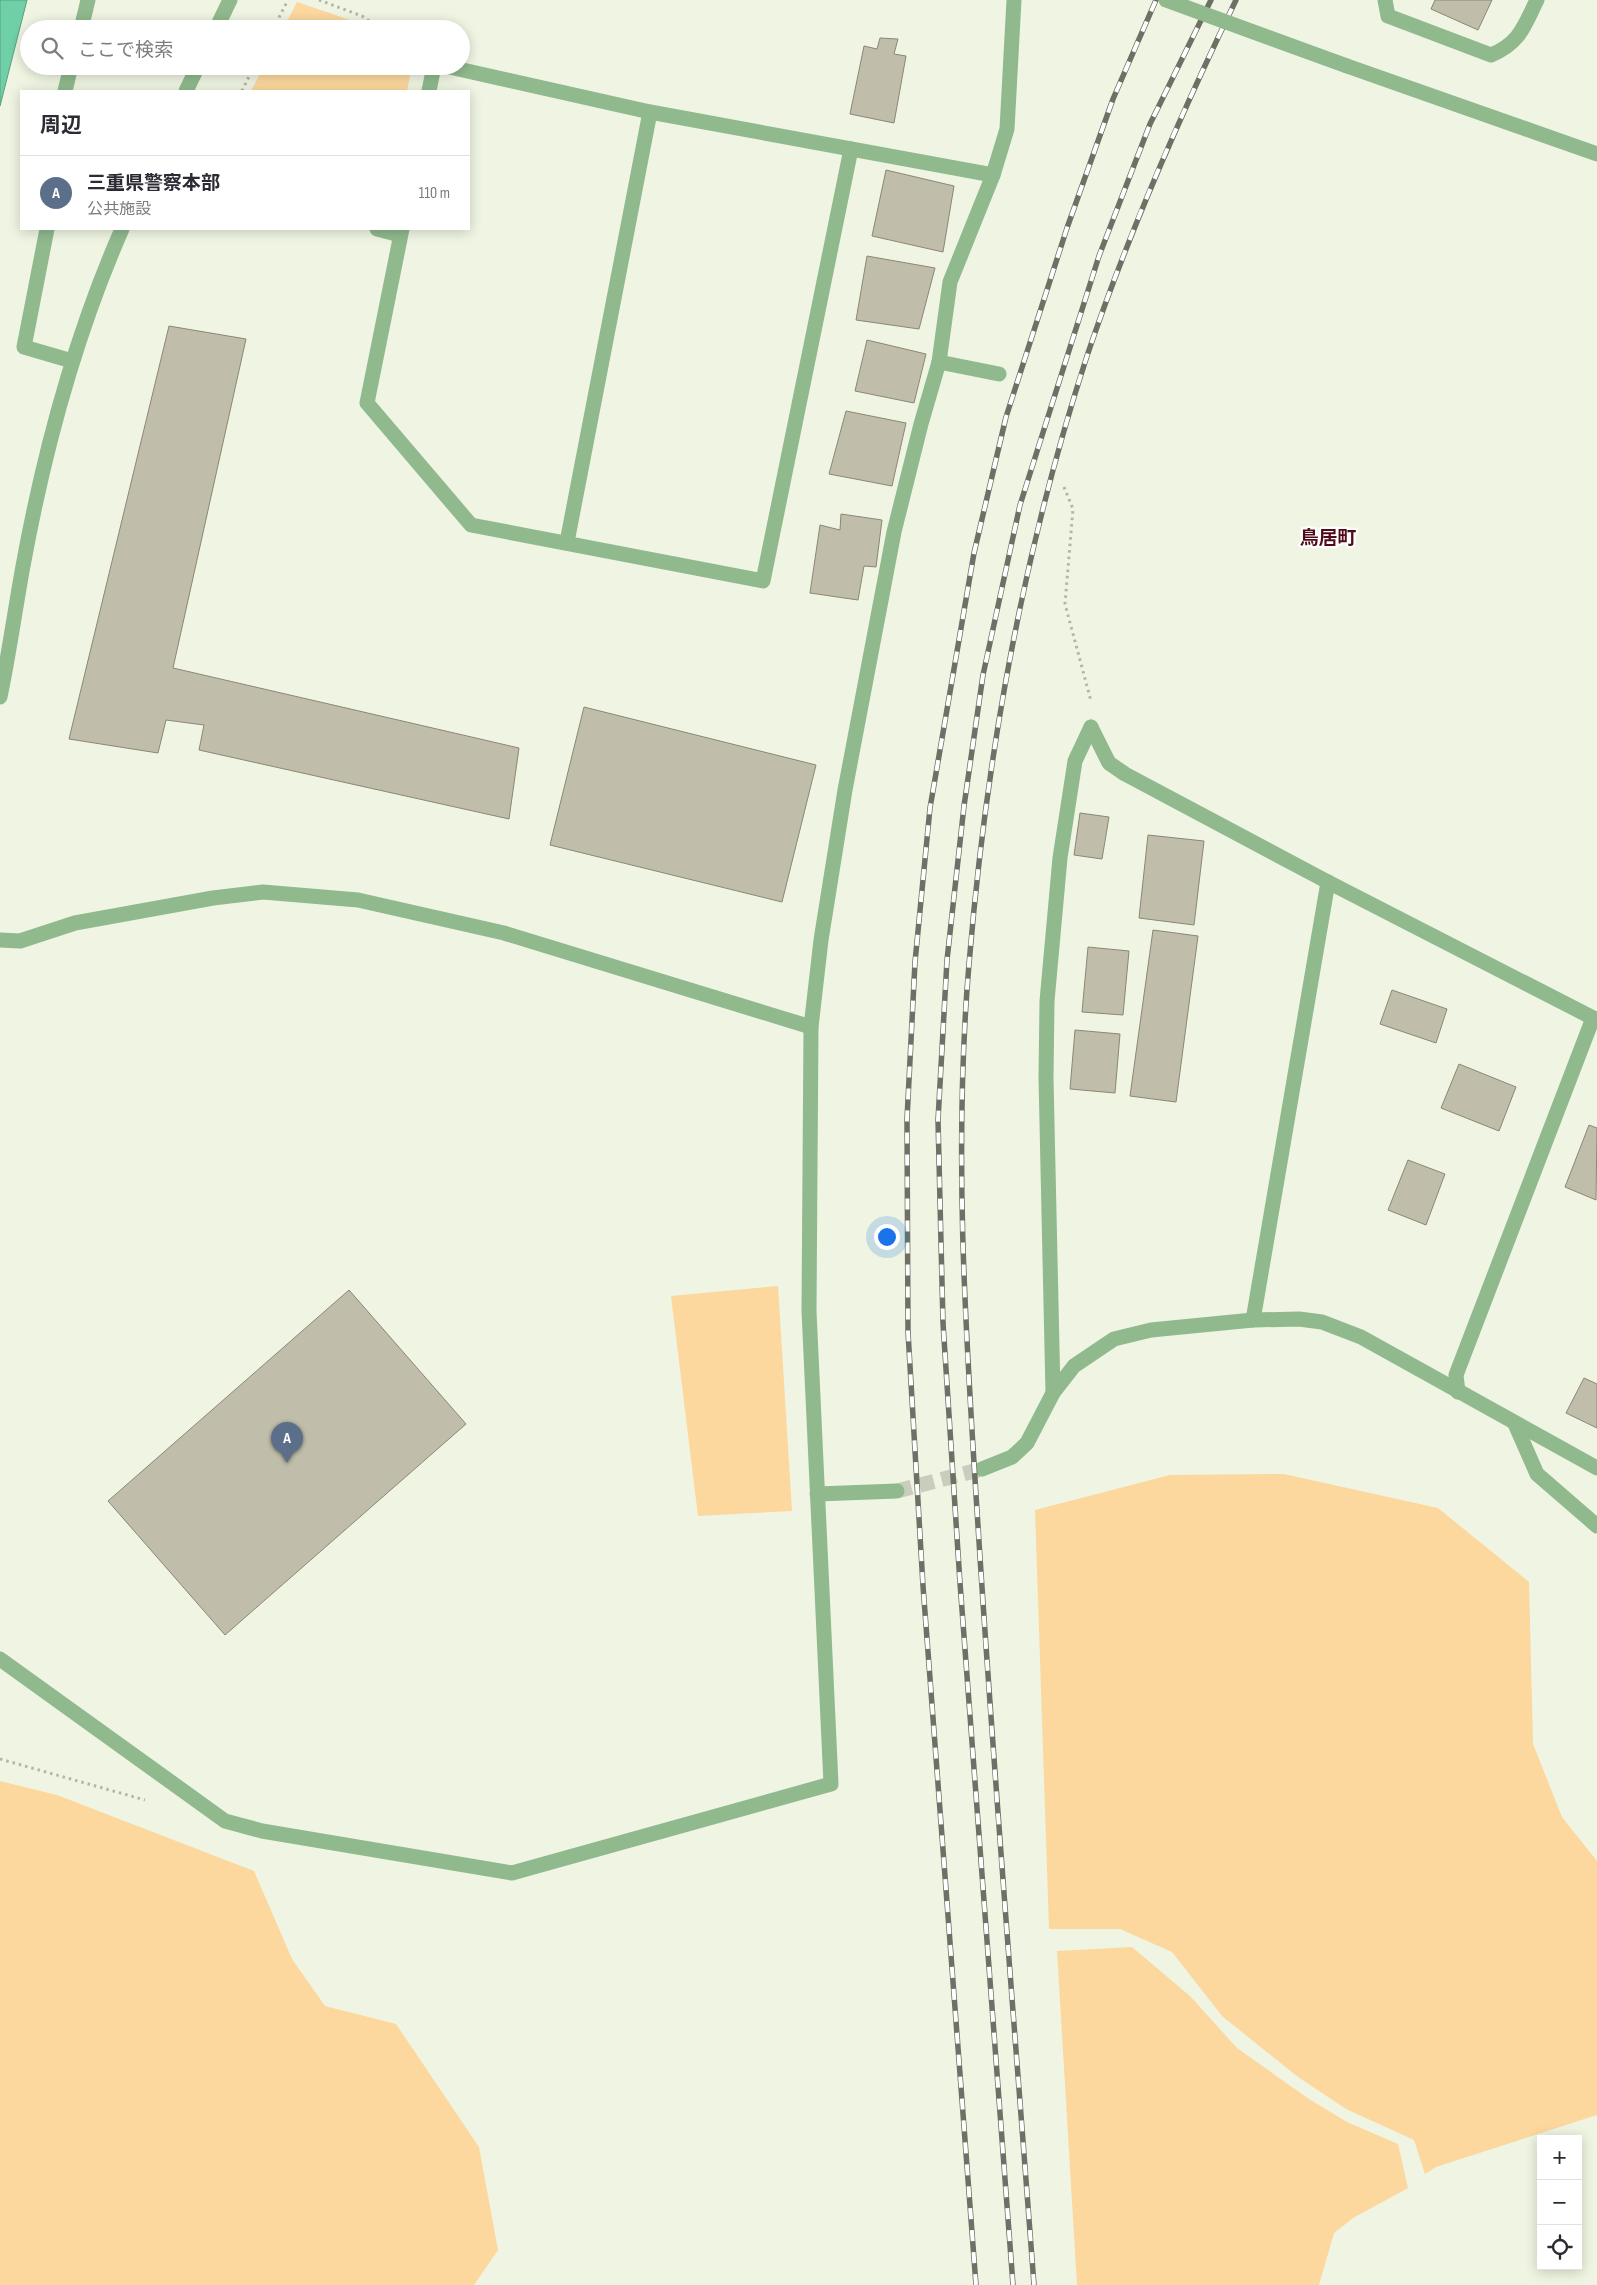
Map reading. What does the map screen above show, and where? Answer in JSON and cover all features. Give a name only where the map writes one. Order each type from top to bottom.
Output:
[{"type":"street","points":[[82,20],[88,0]]},
{"type":"street","points":[[220,20],[230,0]]},
{"type":"street","points":[[0,1659],[224,1821],[262,1831],[512,1873],[831,1784],[809,1311],[811,1027],[821,940],[846,790],[892,541],[921,424],[940,362],[950,282],[993,175],[1008,129],[1014,0]]},
{"type":"street","points":[[1166,0],[1597,154]]},
{"type":"street","points":[[1385,0],[1388,16],[1491,55],[1504,49],[1518,38],[1537,0]]},
{"type":"street","points":[[470,72],[650,112],[993,175]]},
{"type":"street","points":[[65,90],[69,75]]},
{"type":"street","points":[[186,90],[194,75]]},
{"type":"street","points":[[429,90],[432,75]]},
{"type":"street","points":[[567,542],[650,112]]},
{"type":"street","points":[[385,230],[401,232],[367,402],[471,524],[763,581],[851,149]]},
{"type":"street","points":[[47,230],[24,347],[72,361]]},
{"type":"street","points":[[0,697],[23,565],[42,473],[72,361],[106,266],[122,230]]},
{"type":"street","points":[[940,362],[999,374]]},
{"type":"street","points":[[1091,727],[1109,763],[1125,774],[1328,882],[1595,1019],[1456,1375],[1458,1392]]},
{"type":"street","points":[[1053,1393],[1046,1097],[1047,1001],[1060,858],[1075,761],[1091,727]]},
{"type":"street","points":[[1254,1320],[1328,882]]},
{"type":"street","points":[[0,940],[20,941],[75,923],[263,892],[358,900],[504,933],[811,1027]]},
{"type":"street","points":[[982,1469],[1012,1457],[1027,1443],[1053,1393],[1074,1366],[1114,1339],[1151,1330],[1254,1320],[1299,1319],[1322,1322],[1343,1329],[1597,1468]]},
{"type":"street","points":[[1515,1424],[1536,1474],[1597,1526]]},
{"type":"street","points":[[817,1494],[897,1491]]},
{"type":"path","points":[[278,20],[288,0]]},
{"type":"path","points":[[319,0],[368,20]]},
{"type":"path","points":[[242,90],[250,75]]},
{"type":"path","points":[[1064,487],[1073,509],[1064,604],[1093,710],[1091,727]]},
{"type":"path","points":[[0,1759],[150,1801]]},
{"type":"shaded area","points":[[0,0],[27,0],[22,20],[20,20],[20,27],[0,106]]},
{"type":"shaded area","points":[[297,2],[350,20],[288,20]]},
{"type":"shaded area","points":[[259,75],[410,75],[407,90],[252,90]]},
{"type":"shaded area","points":[[778,1286],[792,1511],[698,1516],[671,1296]]},
{"type":"shaded area","points":[[1284,1474],[1438,1508],[1529,1582],[1533,1744],[1562,1817],[1597,1861],[1597,2115],[1436,2167],[1425,2174],[1414,2140],[1346,2109],[1298,2077],[1222,2016],[1172,1952],[1120,1929],[1049,1929],[1035,1510],[1170,1475]]},
{"type":"shaded area","points":[[0,1781],[57,1795],[254,1871],[292,1959],[325,2006],[396,2024],[479,2147],[498,2250],[474,2285],[0,2285]]},
{"type":"shaded area","points":[[1132,1947],[1190,1996],[1237,2048],[1309,2099],[1347,2122],[1398,2144],[1408,2188],[1353,2218],[1334,2233],[1319,2285],[1077,2285],[1057,1951]]},
{"type":"building","points":[[1435,0],[1492,0],[1478,30],[1431,9]]},
{"type":"building","points":[[880,38],[898,39],[894,54],[906,56],[894,123],[850,114],[864,46],[877,49]]},
{"type":"building","points":[[886,170],[954,186],[943,252],[872,236]]},
{"type":"building","points":[[867,256],[935,268],[919,329],[856,320]]},
{"type":"building","points":[[169,326],[246,339],[173,668],[519,748],[509,819],[199,750],[204,725],[166,720],[158,753],[69,739]]},
{"type":"building","points":[[867,340],[926,354],[914,403],[855,391]]},
{"type":"building","points":[[846,411],[906,423],[892,486],[829,474]]},
{"type":"building","points":[[841,514],[882,520],[876,567],[864,566],[858,600],[810,593],[820,525],[840,530]]},
{"type":"building","points":[[584,707],[816,765],[782,902],[550,845]]},
{"type":"building","points":[[1080,813],[1109,817],[1102,859],[1074,855]]},
{"type":"building","points":[[1148,835],[1204,841],[1194,925],[1139,918]]},
{"type":"building","points":[[1153,930],[1198,936],[1176,1102],[1130,1096]]},
{"type":"building","points":[[1088,947],[1129,951],[1123,1015],[1082,1012]]},
{"type":"building","points":[[1392,990],[1447,1009],[1436,1043],[1380,1024]]},
{"type":"building","points":[[1075,1030],[1120,1034],[1115,1093],[1070,1089]]},
{"type":"building","points":[[1459,1064],[1516,1087],[1499,1131],[1441,1108]]},
{"type":"building","points":[[1589,1125],[1597,1128],[1596,1200],[1565,1187]]},
{"type":"building","points":[[1408,1160],[1445,1174],[1426,1225],[1388,1210]]},
{"type":"building","points":[[349,1290],[466,1424],[225,1635],[108,1501]]},
{"type":"building","points":[[1584,1378],[1597,1384],[1597,1428],[1566,1413]]},
{"type":"tunnel","points":[[897,1491],[982,1469]]},
{"type":"railway","points":[[976,2285],[923,1586],[908,1332],[907,1119],[915,962],[930,808],[974,553],[1006,417],[1067,228],[1113,99],[1156,0]]},
{"type":"railway","points":[[1013,2285],[960,1583],[943,1323],[938,1120],[947,960],[964,806],[983,675],[1020,505],[1099,256],[1150,124],[1211,0]]},
{"type":"railway","points":[[1034,2285],[991,1716],[966,1315],[963,1245],[962,1104],[969,964],[986,810],[1010,657],[1026,580],[1064,430],[1087,356],[1137,220],[1175,131],[1236,0]]},
{"type":"place","name":"三重県警察本部","points":[[287,1463]]},
{"type":"district","name":"鳥居町","points":[[1328,537]]}]
